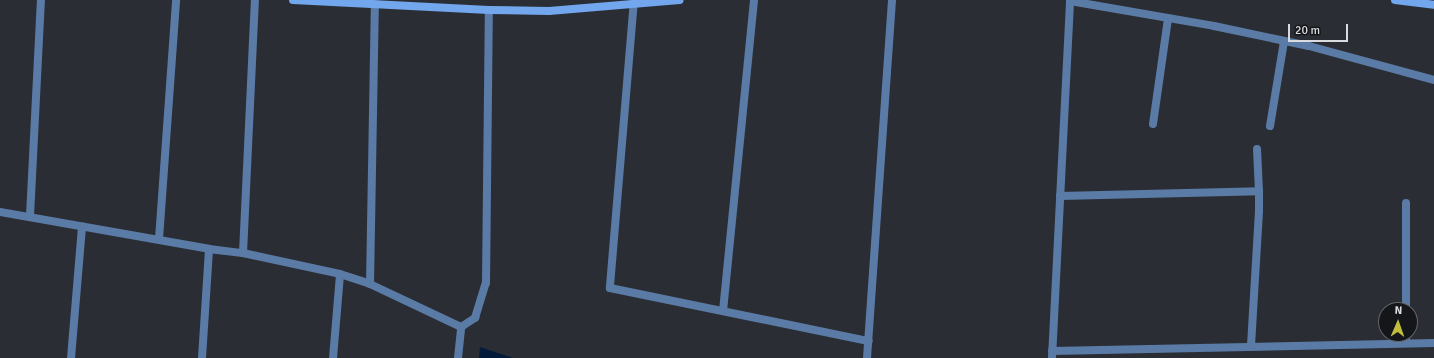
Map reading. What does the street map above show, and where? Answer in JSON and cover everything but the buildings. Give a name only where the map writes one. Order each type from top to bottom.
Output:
[{"type":"street","points":[[30,216],[41,0]]},
{"type":"street","points":[[159,239],[176,0]]},
{"type":"street","points":[[243,253],[256,0]]},
{"type":"street","points":[[293,0],[489,10],[549,11],[680,0]]},
{"type":"street","points":[[722,311],[754,0]]},
{"type":"street","points":[[867,358],[892,0]]},
{"type":"street","points":[[1434,80],[1284,41],[1070,0],[1052,355],[1251,347],[1434,343]]},
{"type":"street","points":[[1395,0],[1434,5]]},
{"type":"street","points":[[634,3],[610,288],[869,341]]},
{"type":"street","points":[[370,284],[375,4]]},
{"type":"street","points":[[461,327],[475,318],[486,283],[489,10]]},
{"type":"street","points":[[1153,124],[1168,18]]},
{"type":"street","points":[[1270,126],[1284,41]]},
{"type":"street","points":[[1251,347],[1259,211],[1257,149]]},
{"type":"street","points":[[1060,196],[1259,191]]},
{"type":"street","points":[[1406,203],[1406,302]]},
{"type":"street","points":[[0,212],[30,216],[209,249],[243,253],[340,274],[370,284],[461,327]]},
{"type":"street","points":[[71,358],[82,226]]},
{"type":"street","points":[[202,358],[209,249]]},
{"type":"street","points":[[333,358],[340,274]]},
{"type":"street","points":[[458,358],[461,327]]},
{"type":"water","points":[[480,347],[513,358],[479,358]]}]
